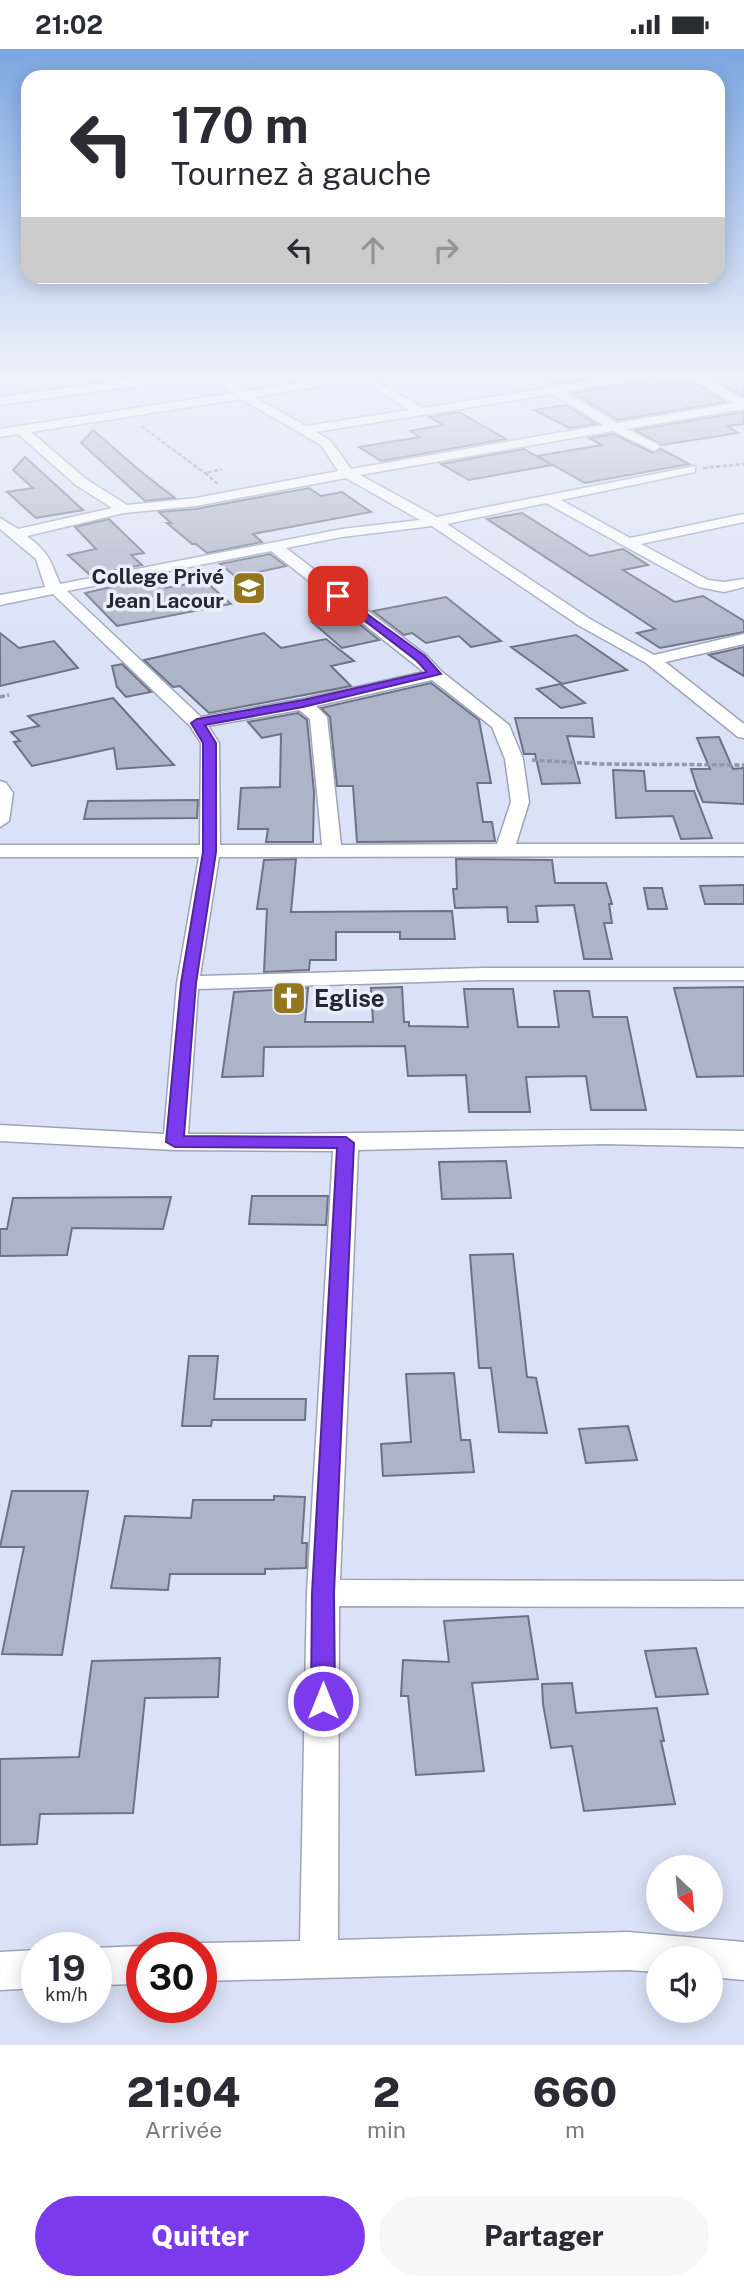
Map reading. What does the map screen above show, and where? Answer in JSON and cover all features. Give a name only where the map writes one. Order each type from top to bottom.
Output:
[{"type":"street","points":[[62,465],[81,482],[124,509]]},
{"type":"street","points":[[340,465],[347,473],[435,522],[584,622],[652,660],[741,727]]},
{"type":"street","points":[[16,534],[124,509],[196,502],[394,465]]},
{"type":"street","points":[[0,600],[342,533],[435,522],[690,469]]},
{"type":"street","points":[[549,499],[704,584],[724,587],[744,583]]},
{"type":"street","points":[[629,542],[744,518]]},
{"type":"street","points":[[0,522],[48,566],[51,572],[50,583],[197,723],[210,743],[210,852],[188,983],[175,1142]]},
{"type":"street","points":[[276,548],[421,659],[435,674],[500,725],[514,759],[520,802],[504,852]]},
{"type":"street","points":[[652,660],[744,639]]},
{"type":"street","points":[[197,723],[303,704],[435,674]]},
{"type":"street","points":[[303,704],[318,717],[332,851]]},
{"type":"street","points":[[0,787],[4,793],[0,821]]},
{"type":"street","points":[[0,851],[744,850]]},
{"type":"street","points":[[188,983],[483,974],[744,974]]},
{"type":"street","points":[[0,1133],[175,1142],[346,1143],[603,1136],[744,1139]]},
{"type":"street","points":[[318,1957],[323,1593],[346,1143]]},
{"type":"street","points":[[323,1593],[744,1594]]},
{"type":"street","points":[[217,1961],[628,1951],[744,1961]]},
{"type":"street","points":[[0,1971],[21,1970]]},
{"type":"path","points":[[194,465],[228,495]]},
{"type":"path","points":[[690,469],[732,465]]},
{"type":"path","points":[[205,473],[222,469]]},
{"type":"path","points":[[0,698],[9,695]]},
{"type":"path","points":[[514,759],[601,764],[744,765]]},
{"type":"building","points":[[17,465],[34,465],[83,510],[36,518],[7,492],[33,488],[13,470]]},
{"type":"building","points":[[105,465],[133,465],[175,498],[145,501]]},
{"type":"building","points":[[443,465],[551,465],[469,480]]},
{"type":"building","points":[[553,465],[683,465],[585,483]]},
{"type":"building","points":[[309,488],[321,496],[342,492],[371,512],[253,534],[262,542],[207,553],[167,523],[171,523],[159,512],[196,509]]},
{"type":"building","points":[[522,513],[590,556],[623,549],[648,565],[623,570],[675,602],[703,596],[744,621],[744,632],[660,648],[637,633],[655,629],[487,519]]},
{"type":"building","points":[[109,519],[144,553],[131,555],[142,565],[90,575],[68,555],[96,549],[75,527]]},
{"type":"building","points":[[270,554],[286,566],[236,577],[220,564]]},
{"type":"building","points":[[154,577],[166,588],[205,581],[231,604],[117,626],[85,593]]},
{"type":"building","points":[[446,597],[501,641],[471,647],[459,636],[426,643],[412,633],[404,635],[373,611]]},
{"type":"building","points":[[347,616],[379,640],[342,648],[312,622]]},
{"type":"building","points":[[0,633],[19,648],[54,641],[78,668],[0,686]]},
{"type":"building","points":[[264,633],[281,648],[326,639],[354,661],[331,666],[351,686],[209,713],[180,686],[173,687],[144,660]]},
{"type":"building","points":[[576,635],[627,670],[562,684],[511,647]]},
{"type":"building","points":[[744,647],[744,676],[709,655]]},
{"type":"building","points":[[122,664],[151,692],[126,697],[117,687],[112,666]]},
{"type":"building","points":[[431,683],[479,720],[491,783],[477,783],[483,822],[492,822],[495,841],[357,842],[353,786],[337,786],[330,717],[321,708]]},
{"type":"building","points":[[560,684],[585,703],[561,708],[537,689]]},
{"type":"building","points":[[113,698],[174,765],[117,769],[114,748],[32,766],[14,742],[20,741],[11,732],[39,726],[28,716]]},
{"type":"building","points":[[298,713],[307,720],[314,792],[313,842],[266,842],[268,829],[238,829],[241,788],[280,787],[281,734],[262,738],[248,722]]},
{"type":"building","points":[[515,718],[592,718],[594,737],[567,736],[580,783],[542,784],[535,754],[524,754]]},
{"type":"building","points":[[719,737],[733,769],[744,768],[744,804],[703,802],[697,788],[691,769],[710,769],[697,738]]},
{"type":"building","points":[[613,770],[644,771],[646,791],[694,791],[712,838],[681,839],[673,816],[616,818]]},
{"type":"building","points":[[198,800],[197,818],[84,819],[88,801]]},
{"type":"building","points":[[296,859],[291,912],[452,911],[455,939],[400,939],[400,932],[336,932],[336,960],[310,960],[309,970],[264,972],[267,909],[257,909],[264,860]]},
{"type":"building","points":[[456,859],[552,860],[555,883],[606,883],[612,904],[609,904],[612,923],[604,923],[612,959],[584,959],[574,905],[536,906],[538,922],[508,922],[507,907],[455,908],[453,889],[457,889]]},
{"type":"building","points":[[744,885],[744,904],[705,904],[700,886]]},
{"type":"building","points":[[644,888],[662,888],[667,909],[648,909]]},
{"type":"building","points":[[402,987],[404,1022],[409,1022],[409,1026],[468,1027],[464,989],[513,989],[518,1027],[559,1027],[554,991],[589,991],[593,1017],[627,1017],[646,1110],[591,1110],[586,1076],[526,1077],[530,1112],[469,1112],[466,1075],[408,1076],[405,1046],[264,1047],[263,1076],[222,1077],[234,992],[308,988],[305,1022],[373,1022],[371,988]]},
{"type":"building","points":[[744,987],[744,1076],[697,1077],[674,988]]},
{"type":"building","points":[[506,1161],[511,1198],[442,1199],[439,1162]]},
{"type":"building","points":[[252,1196],[328,1196],[326,1225],[249,1224]]},
{"type":"building","points":[[171,1197],[163,1229],[72,1228],[67,1255],[0,1256],[0,1229],[7,1229],[13,1198]]},
{"type":"building","points":[[513,1254],[527,1377],[536,1378],[547,1433],[499,1432],[491,1368],[479,1368],[470,1255]]},
{"type":"building","points":[[189,1356],[218,1356],[214,1399],[306,1399],[305,1420],[212,1420],[211,1426],[182,1426]]},
{"type":"building","points":[[454,1373],[461,1440],[470,1440],[474,1472],[383,1476],[381,1444],[411,1442],[406,1374]]},
{"type":"building","points":[[628,1426],[637,1460],[586,1463],[579,1429]]},
{"type":"building","points":[[12,1491],[88,1491],[62,1655],[2,1654],[24,1547],[0,1547]]},
{"type":"building","points":[[274,1496],[305,1497],[302,1543],[307,1543],[306,1568],[265,1569],[265,1574],[170,1574],[168,1590],[111,1588],[125,1516],[191,1518],[193,1500],[274,1500]]},
{"type":"building","points":[[528,1616],[538,1679],[472,1683],[484,1771],[416,1775],[408,1696],[401,1696],[403,1660],[449,1662],[444,1621]]},
{"type":"building","points":[[696,1648],[708,1694],[656,1697],[645,1651]]},
{"type":"building","points":[[220,1658],[218,1697],[145,1698],[133,1813],[40,1814],[37,1844],[0,1845],[0,1759],[79,1757],[92,1661]]},
{"type":"building","points":[[572,1683],[576,1713],[657,1708],[664,1741],[661,1741],[675,1804],[584,1811],[572,1746],[551,1748],[543,1704],[542,1684]]},
{"type":"place","name":"College Privé Jean Lacour","points":[[249,588]]},
{"type":"place","name":"Eglise","points":[[289,998]]},
{"type":"route","points":[[323,1701],[323,1593],[346,1143],[175,1142],[188,983],[210,852],[210,743],[197,723],[303,704],[435,674],[421,659],[338,596]]}]
